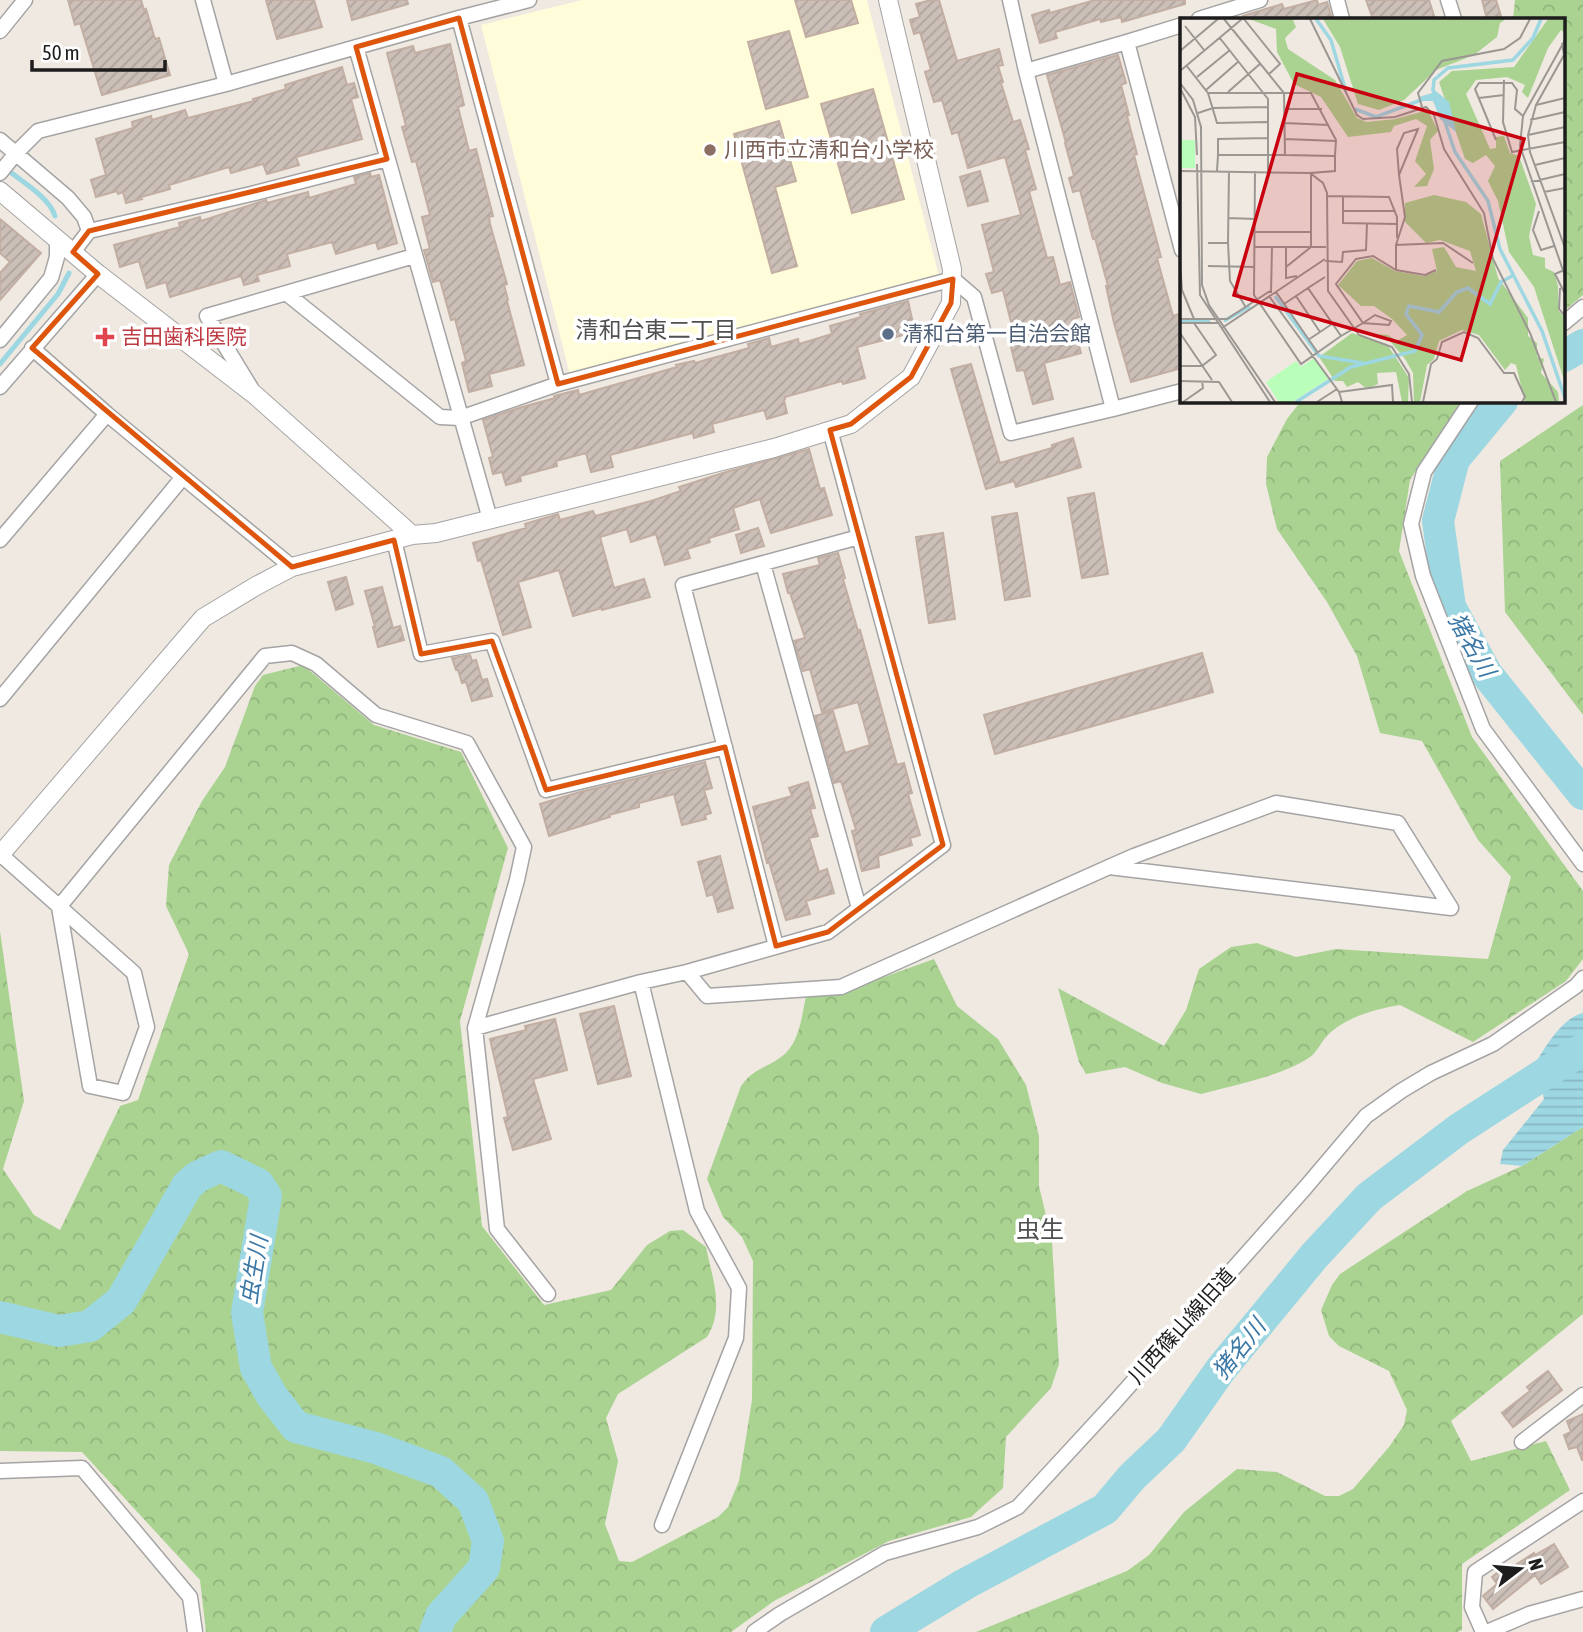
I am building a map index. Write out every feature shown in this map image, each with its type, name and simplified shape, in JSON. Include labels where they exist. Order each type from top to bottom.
[{"type":"street","points":[[0,32],[25,0]]},
{"type":"street","points":[[203,0],[226,84]]},
{"type":"street","points":[[0,173],[38,131],[226,84],[529,0]]},
{"type":"street","points":[[548,1294],[497,1229],[475,1028],[524,847],[467,743],[376,715],[316,664],[292,653],[264,656],[59,907],[90,1086],[123,1093],[147,1027],[134,974],[59,907],[0,855],[202,618],[292,567],[412,535],[436,533],[774,448],[851,424],[911,377],[951,303],[953,279],[888,0]]},
{"type":"street","points":[[1010,0],[1113,410]]},
{"type":"street","points":[[1206,18],[1234,14],[1261,0]]},
{"type":"street","points":[[1337,0],[1342,18]]},
{"type":"street","points":[[1448,0],[1454,18]]},
{"type":"street","points":[[459,18],[558,384]]},
{"type":"street","points":[[1026,71],[1180,26]]},
{"type":"street","points":[[1127,42],[1180,242]]},
{"type":"street","points":[[356,47],[490,519]]},
{"type":"street","points":[[0,140],[14,155],[68,198],[84,217],[89,231]]},
{"type":"street","points":[[73,252],[89,231],[387,159]]},
{"type":"street","points":[[0,191],[98,274],[255,396],[412,535]]},
{"type":"street","points":[[0,340],[51,278],[57,257],[57,238]]},
{"type":"street","points":[[255,396],[207,316],[414,256]]},
{"type":"street","points":[[0,387],[98,274]]},
{"type":"street","points":[[286,293],[440,417],[460,418],[558,384],[953,279]]},
{"type":"street","points":[[953,279],[974,297],[1011,433],[1180,392]]},
{"type":"street","points":[[1566,321],[1583,307]]},
{"type":"street","points":[[33,348],[107,414],[292,567]]},
{"type":"street","points":[[1470,402],[1424,472],[1410,524],[1423,576],[1483,729],[1583,864]]},
{"type":"street","points":[[0,540],[107,414]]},
{"type":"street","points":[[475,1028],[828,932],[943,845],[830,430]]},
{"type":"street","points":[[0,699],[183,477]]},
{"type":"street","points":[[776,946],[683,585],[859,537]]},
{"type":"street","points":[[394,540],[421,654],[492,641],[546,790],[725,747]]},
{"type":"street","points":[[763,564],[859,908]]},
{"type":"street","points":[[687,972],[707,996],[841,987],[1133,856],[1276,803],[1398,823],[1451,908],[1109,867]]},
{"type":"street","name":"川西篠山線旧道","points":[[754,1632],[885,1553],[978,1527],[1018,1507],[1305,1188],[1366,1116],[1431,1073],[1493,1044],[1576,986],[1583,978]]},
{"type":"street","points":[[640,982],[697,1211],[739,1288],[736,1338],[663,1525]]},
{"type":"street","points":[[1522,1443],[1583,1395]]},
{"type":"street","points":[[0,1471],[82,1468],[190,1597],[195,1632]]},
{"type":"street","points":[[1583,1501],[1475,1572],[1472,1606],[1485,1632],[1529,1614],[1583,1599]]},
{"type":"highlighted area","points":[[459,18],[558,384],[953,279],[951,303],[911,377],[851,424],[830,430],[943,845],[828,932],[776,946],[725,747],[546,790],[492,641],[421,654],[394,540],[292,567],[32,348],[98,274],[73,252],[89,231],[387,159],[356,47]]},
{"type":"shaded area","name":"川西市立清和台小学校","points":[[582,0],[867,0],[939,276],[570,375],[481,25]]},
{"type":"green space","points":[[1515,0],[1583,0],[1583,295],[1566,309],[1566,18],[1513,18]]},
{"type":"green space","points":[[1300,402],[1460,402],[1410,480],[1399,551],[1472,737],[1583,891],[1583,959],[1566,981],[1473,1042],[1400,1005],[1371,1012],[1334,1029],[1310,1057],[1289,1068],[1201,1094],[1162,1083],[1125,1067],[1086,1074],[1079,1062],[1058,988],[1164,1046],[1186,1010],[1199,969],[1231,947],[1257,943],[1296,957],[1336,949],[1488,959],[1511,877],[1478,840],[1422,741],[1380,733],[1357,656],[1327,602],[1277,529],[1266,484],[1267,457],[1287,419]]},
{"type":"green space","points":[[1583,405],[1583,715],[1505,612],[1500,461]]},
{"type":"green space","points":[[303,665],[374,725],[461,752],[508,848],[460,1021],[482,1226],[544,1305],[611,1290],[647,1245],[670,1231],[683,1230],[706,1247],[716,1293],[715,1315],[707,1337],[618,1394],[606,1418],[618,1461],[605,1524],[619,1561],[632,1562],[718,1517],[728,1507],[739,1481],[752,1400],[753,1261],[742,1237],[723,1217],[707,1179],[741,1086],[755,1072],[787,1052],[799,1030],[806,996],[845,991],[934,959],[957,1006],[998,1039],[1026,1085],[1039,1136],[1039,1186],[1052,1241],[1059,1364],[1051,1388],[1006,1437],[1003,1488],[971,1517],[889,1541],[774,1601],[731,1632],[206,1632],[200,1580],[82,1452],[0,1451],[0,931],[24,1101],[3,1169],[34,1215],[60,1230],[120,1106],[138,1100],[189,954],[166,906],[169,865],[202,801],[225,767],[255,686],[263,675]]},
{"type":"green space","points":[[1583,1127],[1583,1314],[1451,1421],[1471,1461],[1546,1441],[1570,1490],[1462,1564],[1462,1630],[976,1632],[1127,1571],[1149,1555],[1184,1512],[1237,1469],[1277,1472],[1325,1496],[1339,1496],[1353,1489],[1389,1447],[1404,1425],[1407,1410],[1389,1371],[1339,1346],[1329,1336],[1321,1310],[1332,1285],[1340,1274],[1467,1191],[1522,1166]]},
{"type":"water","points":[[1583,1013],[1583,1127],[1522,1166],[1500,1164],[1503,1150],[1544,1099],[1542,1091],[1527,1077],[1558,1031]]},
{"type":"building","points":[[68,0],[141,0],[155,39],[159,38],[170,75],[102,95],[80,23],[75,25]]},
{"type":"building","points":[[266,0],[314,0],[322,27],[277,39]]},
{"type":"building","points":[[347,0],[407,0],[408,4],[352,20]]},
{"type":"building","points":[[795,0],[851,0],[858,23],[806,37]]},
{"type":"building","points":[[939,0],[957,61],[999,49],[1003,65],[998,66],[1003,82],[1001,83],[1013,122],[1020,120],[1029,149],[1025,150],[1036,189],[1029,191],[1047,258],[1053,257],[1060,285],[1070,282],[1079,317],[1072,319],[1081,353],[1044,363],[1053,399],[1033,404],[1024,370],[1017,371],[1010,343],[1016,342],[1003,290],[992,293],[986,274],[994,272],[982,225],[1021,215],[1005,157],[968,168],[958,132],[952,134],[942,100],[934,102],[925,72],[931,70],[920,32],[914,34],[910,20],[920,17],[916,4]]},
{"type":"building","points":[[1095,0],[1185,0],[1185,4],[1122,22],[1121,17],[1101,22],[1100,19],[1055,32],[1057,38],[1040,43],[1032,15],[1049,10],[1050,13]]},
{"type":"building","points":[[1317,0],[1318,5],[1327,2],[1332,18],[1243,16],[1282,4],[1284,9]]},
{"type":"building","points":[[1366,0],[1429,0],[1435,18],[1373,18]]},
{"type":"building","points":[[1482,0],[1496,0],[1501,16],[1487,18]]},
{"type":"building","points":[[789,31],[808,97],[766,109],[748,42]]},
{"type":"building","points":[[450,44],[464,105],[458,107],[469,151],[476,149],[493,216],[489,217],[490,224],[507,284],[504,285],[507,301],[524,365],[489,374],[492,386],[469,392],[462,363],[466,361],[455,319],[451,320],[440,280],[433,282],[424,250],[430,249],[422,217],[430,215],[416,161],[412,162],[402,127],[406,126],[387,53],[413,46],[415,53]]},
{"type":"building","points":[[1118,55],[1126,83],[1121,85],[1137,154],[1134,155],[1161,257],[1157,258],[1173,316],[1180,314],[1180,369],[1131,382],[1114,323],[1108,286],[1095,238],[1093,239],[1080,190],[1073,192],[1069,178],[1074,176],[1047,75]]},
{"type":"building","points":[[342,67],[347,85],[354,83],[358,97],[351,99],[362,139],[296,157],[299,165],[267,174],[263,164],[231,173],[229,167],[169,185],[170,189],[126,203],[123,192],[96,197],[91,180],[106,175],[96,139],[133,128],[132,122],[151,116],[152,120],[185,110],[188,118],[254,101],[253,99],[286,89],[285,85]]},
{"type":"building","points":[[873,89],[904,199],[852,213],[821,104]]},
{"type":"building","points":[[779,121],[796,181],[775,187],[797,266],[772,273],[734,134]]},
{"type":"building","points":[[980,171],[988,201],[968,206],[960,177]]},
{"type":"building","points":[[370,173],[371,177],[379,175],[397,243],[378,249],[376,242],[336,254],[332,242],[287,254],[290,266],[257,275],[259,281],[244,285],[241,276],[170,297],[166,282],[147,288],[139,261],[120,267],[114,245],[180,227],[179,223],[200,217],[201,221],[266,200],[267,203],[308,192],[309,198],[356,184],[354,177]]},
{"type":"building","points":[[0,219],[41,253],[0,300],[0,273],[10,262],[0,253]]},
{"type":"building","points":[[908,301],[915,332],[857,347],[865,378],[843,384],[842,381],[785,397],[787,413],[767,419],[764,410],[712,424],[714,432],[694,438],[693,433],[610,455],[613,467],[591,472],[586,453],[556,461],[557,466],[520,476],[521,481],[506,485],[502,472],[493,474],[489,458],[493,457],[483,420],[555,398],[554,396],[578,390],[579,395],[677,367],[676,365],[695,363],[749,348],[748,344],[769,338],[771,347],[798,339],[799,344],[832,334],[830,326],[861,317],[860,314]]},
{"type":"building","points":[[971,364],[1000,463],[1052,448],[1052,445],[1073,438],[1081,467],[1016,487],[1014,481],[986,489],[951,369]]},
{"type":"building","points":[[809,449],[820,489],[824,488],[832,515],[771,533],[760,499],[733,508],[739,529],[709,538],[710,542],[687,549],[690,558],[665,565],[656,534],[631,542],[627,529],[600,537],[614,588],[644,579],[650,597],[573,616],[559,570],[518,582],[531,627],[503,635],[481,560],[478,561],[473,543],[526,528],[525,524],[558,514],[560,520],[593,511],[595,516],[651,501],[681,491],[679,487]]},
{"type":"building","points":[[1094,493],[1108,574],[1082,578],[1068,498]]},
{"type":"building","points":[[1017,513],[1030,596],[1005,600],[992,517]]},
{"type":"building","points":[[758,528],[764,546],[741,553],[736,535]]},
{"type":"building","points":[[943,533],[955,619],[929,623],[916,537]]},
{"type":"building","points":[[838,553],[845,578],[843,579],[858,631],[860,630],[897,765],[904,763],[912,793],[908,794],[920,835],[910,838],[912,845],[878,856],[879,867],[862,871],[852,831],[856,830],[841,781],[834,783],[815,716],[833,711],[845,753],[870,745],[858,702],[822,712],[810,669],[803,671],[794,641],[805,638],[783,574],[820,565],[818,558]]},
{"type":"building","points":[[346,577],[353,604],[336,610],[328,582]]},
{"type":"building","points":[[382,587],[393,628],[400,626],[404,640],[378,647],[365,591]]},
{"type":"building","points":[[1202,653],[1213,692],[995,754],[984,715]]},
{"type":"building","points":[[470,655],[472,661],[476,660],[482,680],[487,679],[492,696],[472,701],[466,682],[462,683],[452,658]]},
{"type":"building","points":[[705,762],[712,788],[704,790],[711,813],[705,815],[706,819],[682,825],[674,794],[639,803],[639,807],[549,836],[540,804]]},
{"type":"building","points":[[808,782],[815,808],[810,809],[818,836],[809,838],[819,872],[827,869],[834,893],[806,901],[810,914],[786,920],[769,862],[767,863],[753,807],[792,796],[789,788]]},
{"type":"building","points":[[720,856],[733,908],[718,912],[713,894],[707,896],[698,862]]},
{"type":"building","points":[[614,1006],[631,1076],[598,1084],[580,1014]]},
{"type":"building","points":[[555,1019],[567,1070],[533,1079],[551,1139],[513,1150],[504,1118],[508,1117],[490,1039],[526,1030],[525,1026]]},
{"type":"building","points":[[1548,1371],[1562,1390],[1513,1427],[1502,1413],[1530,1391],[1527,1387]]},
{"type":"building","points":[[1583,1414],[1582,1460],[1577,1447],[1569,1449],[1564,1435],[1571,1432],[1567,1421]]},
{"type":"building","points":[[1554,1544],[1568,1567],[1541,1584],[1535,1575],[1493,1609],[1483,1596],[1497,1584],[1492,1577],[1503,1568],[1506,1571]]},
{"type":"waterway","points":[[5,168],[41,196],[55,216]]},
{"type":"waterway","points":[[0,364],[58,294],[69,273]]},
{"type":"waterway","name":"猪名川","points":[[1566,355],[1583,345]]},
{"type":"waterway","name":"猪名川","points":[[1501,402],[1454,459],[1438,521],[1450,607],[1486,673],[1583,794]]},
{"type":"waterway","name":"猪名川","points":[[886,1632],[965,1584],[1105,1509],[1132,1477],[1171,1440],[1221,1369],[1315,1255],[1369,1197],[1459,1129],[1583,1049]]},
{"type":"waterway","name":"虫生川","points":[[0,1317],[59,1331],[90,1326],[121,1301],[187,1186],[197,1177],[221,1166],[258,1184],[266,1196],[247,1313],[256,1368],[272,1396],[296,1427],[376,1448],[441,1472],[473,1501],[488,1541],[484,1568],[441,1616],[435,1632]]},
{"type":"place","name":"川西市立清和台小学校","points":[[710,150]]},
{"type":"place","name":"清和台第一自治会館","points":[[888,334]]},
{"type":"place","name":"吉田歯科医院","points":[[105,337]]},
{"type":"district","name":"清和台東二丁目","points":[[656,330]]},
{"type":"district","name":"虫生","points":[[1040,1230]]}]
